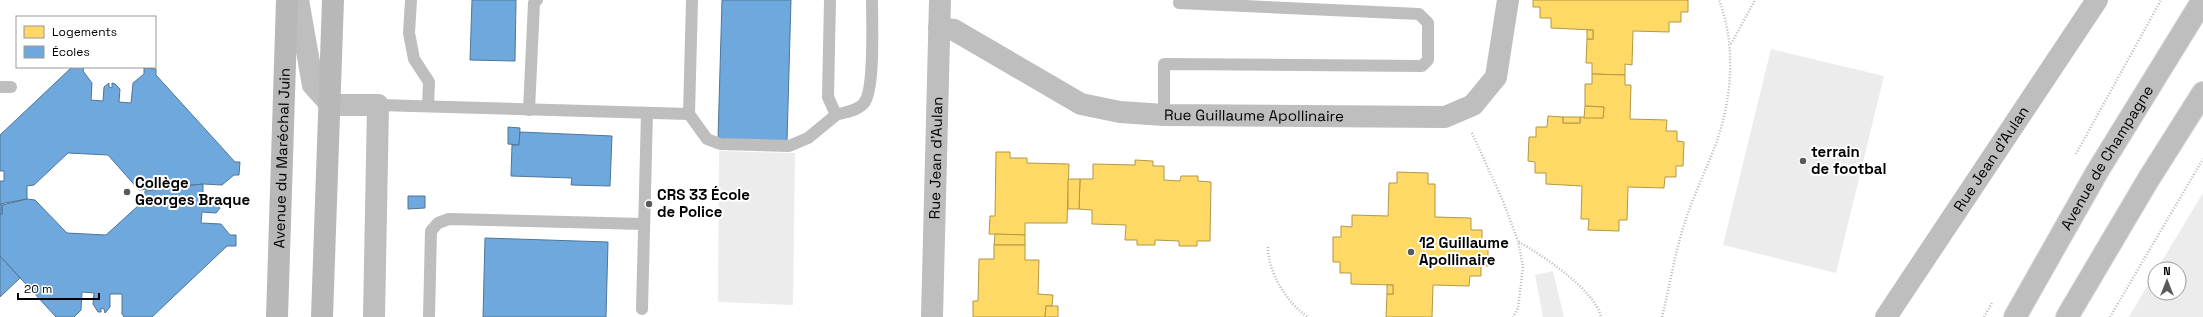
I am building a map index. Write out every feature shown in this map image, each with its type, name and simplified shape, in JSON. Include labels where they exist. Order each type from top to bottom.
[{"type":"main road","name":"Avenue du Maréchal Juin","points":[[277,317],[287,0]]},
{"type":"main road","points":[[322,317],[333,0]]},
{"type":"street","points":[[298,0],[313,85],[330,106],[378,105],[374,317]]},
{"type":"street","name":"Rue Jean d'Aulan","points":[[932,317],[940,0]]},
{"type":"street","name":"Rue Guillaume Apollinaire","points":[[939,28],[954,30],[1081,104],[1120,112],[1164,115],[1445,117],[1472,105],[1496,77],[1508,0]]},
{"type":"street","name":"Rue Jean d'Aulan","points":[[1886,317],[2096,0]]},
{"type":"street","name":"Avenue de Champagne","points":[[2015,317],[2097,172],[2203,0]]},
{"type":"street","points":[[2067,317],[2148,180],[2203,93]]},
{"type":"lane","points":[[411,0],[409,33],[414,59],[429,82],[428,106]]},
{"type":"lane","points":[[529,110],[534,3],[537,0]]},
{"type":"lane","points":[[692,0],[690,114],[706,139],[720,144],[789,146],[808,138],[836,115],[857,109],[864,103],[870,86],[872,0]]},
{"type":"lane","points":[[830,0],[828,97],[836,115]]},
{"type":"lane","points":[[1164,115],[1164,64],[1422,66],[1428,60],[1428,23],[1419,14],[1179,3]]},
{"type":"lane","points":[[378,105],[690,114]]},
{"type":"lane","points":[[642,309],[646,113]]},
{"type":"lane","points":[[429,317],[431,231],[438,223],[449,220],[644,224]]},
{"type":"path","points":[[1662,317],[1685,220],[1715,147],[1729,90],[1731,44],[1726,17],[1719,0]]},
{"type":"path","points":[[1731,44],[1755,0]]},
{"type":"path","points":[[2076,155],[2161,0]]},
{"type":"path","points":[[1459,110],[1478,144],[1518,241],[1523,267],[1518,308],[1512,317]]},
{"type":"path","points":[[2110,317],[2203,158]]},
{"type":"path","points":[[1518,241],[1571,279],[1590,297],[1600,312],[1601,317]]},
{"type":"path","points":[[1268,247],[1268,256],[1278,284],[1292,302],[1308,317]]},
{"type":"path","points":[[1984,317],[1996,297]]},
{"type":"path","points":[[1597,317],[1600,312]]},
{"type":"shaded area","name":"terrain de footbal","points":[[1771,49],[1884,76],[1836,273],[1723,245]]},
{"type":"shaded area","points":[[719,151],[795,153],[793,305],[718,302]]},
{"type":"shaded area","points":[[2203,193],[2203,317],[2129,317],[2147,287],[2147,301],[2187,301],[2187,261],[2162,261]]},
{"type":"shaded area","points":[[1553,271],[1564,317],[1543,317],[1535,275]]},
{"type":"building: Logements","points":[[1533,0],[1688,0],[1688,12],[1681,12],[1681,22],[1669,22],[1669,32],[1633,31],[1632,65],[1625,64],[1625,75],[1592,74],[1592,63],[1586,63],[1587,39],[1593,39],[1593,30],[1551,28],[1551,18],[1540,18],[1540,7],[1533,7]]},
{"type":"building: Logements","points":[[1587,30],[1593,30],[1593,39],[1587,39]]},
{"type":"building: Logements","points":[[1592,74],[1625,75],[1625,85],[1631,85],[1630,119],[1667,120],[1666,131],[1677,131],[1677,141],[1684,142],[1683,166],[1676,166],[1676,177],[1665,177],[1664,188],[1628,187],[1627,220],[1619,220],[1619,231],[1588,230],[1589,219],[1581,219],[1582,186],[1546,184],[1546,173],[1535,173],[1535,162],[1528,161],[1529,137],[1536,137],[1536,127],[1547,127],[1548,116],[1563,117],[1563,123],[1580,123],[1580,117],[1603,118],[1604,107],[1585,106],[1585,84],[1592,84]]},
{"type":"building: Logements","points":[[1585,106],[1604,107],[1603,118],[1584,118]]},
{"type":"building: Logements","points":[[1563,117],[1580,117],[1580,123],[1563,123]]},
{"type":"building: Logements","points":[[996,152],[1010,152],[1010,158],[1027,158],[1027,163],[1069,164],[1067,223],[1025,223],[1025,235],[989,234],[990,216],[995,216]]},
{"type":"building: Logements","points":[[1135,160],[1153,161],[1153,166],[1164,166],[1164,180],[1180,181],[1181,176],[1198,176],[1198,181],[1211,182],[1210,241],[1197,241],[1197,246],[1179,246],[1179,241],[1155,240],[1155,245],[1137,245],[1137,240],[1125,240],[1126,225],[1092,224],[1092,210],[1079,209],[1080,179],[1093,179],[1093,164],[1135,165]]},
{"type":"building: Logements","name":"12 Guillaume Apollinaire","points":[[1397,172],[1428,173],[1428,184],[1435,184],[1435,217],[1471,218],[1471,230],[1482,230],[1482,241],[1488,241],[1488,266],[1481,266],[1481,276],[1470,276],[1469,286],[1433,285],[1432,317],[1386,317],[1387,294],[1393,294],[1393,285],[1351,284],[1351,273],[1340,273],[1340,262],[1333,262],[1333,237],[1341,237],[1341,226],[1352,227],[1352,215],[1388,216],[1389,183],[1397,183]]},
{"type":"building: Logements","points":[[1068,179],[1080,179],[1079,209],[1068,209]]},
{"type":"building: Logements","points":[[995,234],[1025,235],[1025,245],[994,245]]},
{"type":"building: Logements","points":[[994,245],[1025,245],[1025,260],[1039,260],[1038,294],[1053,295],[1052,306],[1046,306],[1045,317],[973,317],[973,301],[978,301],[979,259],[994,259]]},
{"type":"building: Logements","points":[[1387,285],[1393,285],[1393,294],[1387,294]]},
{"type":"building: Logements","points":[[1046,306],[1058,306],[1058,317],[1045,317]]},
{"type":"building: Écoles","points":[[472,0],[516,0],[515,61],[470,60]]},
{"type":"building: Écoles","points":[[722,0],[791,0],[787,141],[718,139]]},
{"type":"building: Écoles","points":[[71,68],[84,68],[83,71],[92,83],[91,100],[103,101],[104,87],[109,83],[109,87],[112,88],[112,83],[120,89],[119,102],[131,103],[133,83],[144,74],[144,68],[156,69],[156,75],[235,162],[240,162],[239,175],[234,175],[222,185],[203,184],[139,190],[108,155],[68,153],[34,185],[27,186],[27,199],[0,204],[0,181],[4,181],[4,171],[0,171],[0,135]]},
{"type":"building: Écoles","points":[[508,127],[520,128],[519,145],[508,144]]},
{"type":"building: Écoles","points":[[520,132],[612,136],[610,186],[571,185],[572,178],[511,176],[512,145],[519,145]]},
{"type":"building: Écoles","points":[[203,184],[203,196],[216,197],[220,201],[220,203],[217,203],[217,206],[220,208],[216,213],[202,212],[201,223],[221,224],[230,235],[236,235],[236,246],[227,246],[152,317],[124,317],[122,314],[122,294],[110,294],[110,307],[105,313],[104,309],[101,308],[101,312],[98,312],[93,304],[94,293],[82,292],[81,310],[74,317],[56,317],[0,256],[0,214],[2,214],[2,205],[27,199],[35,200],[67,233],[106,235],[139,205],[144,204],[145,191]]},
{"type":"building: Écoles","points":[[408,196],[425,196],[425,208],[408,209]]},
{"type":"building: Écoles","points":[[0,204],[2,205],[2,214],[0,214]]},
{"type":"building: Écoles","points":[[485,238],[608,242],[606,317],[483,317]]},
{"type":"building: Écoles","points":[[0,256],[20,278],[0,297]]},
{"type":"place","name":"terrain de footbal","points":[[1803,161]]},
{"type":"place","name":"Collège Georges Braque","points":[[127,192]]},
{"type":"place","name":"CRS 33 École de Police","points":[[649,204]]},
{"type":"place","name":"12 Guillaume Apollinaire","points":[[1411,252]]}]
